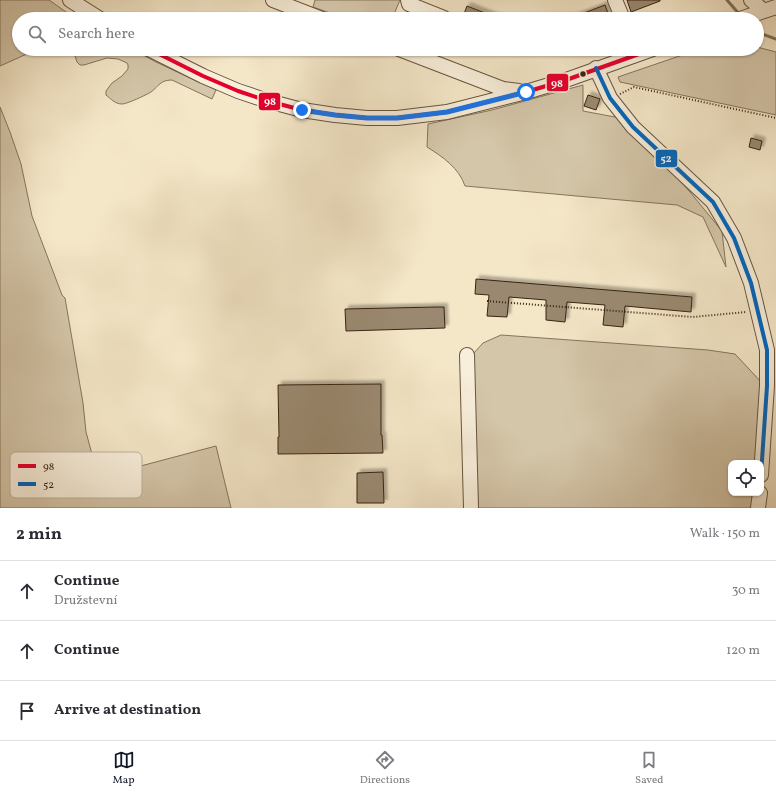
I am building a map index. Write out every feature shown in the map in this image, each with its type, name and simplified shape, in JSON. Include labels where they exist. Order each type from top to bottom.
[{"type":"street","points":[[70,0],[89,12]]},
{"type":"street","points":[[273,0],[304,12]]},
{"type":"street","points":[[408,0],[409,4],[429,12]]},
{"type":"street","points":[[615,0],[621,12]]},
{"type":"street","points":[[751,0],[765,10]]},
{"type":"street","points":[[163,56],[203,76],[238,91],[275,103],[302,110],[367,118],[397,118],[447,112],[526,92],[566,80],[626,56]]},
{"type":"street","points":[[417,56],[503,89],[526,92]]},
{"type":"street","points":[[596,68],[610,98],[633,128],[713,202],[734,238],[751,283],[766,350],[767,386],[762,460]]},
{"type":"street","points":[[467,355],[471,508]]},
{"type":"street","points":[[758,508],[760,496]]},
{"type":"path","points":[[610,98],[634,87],[776,118]]},
{"type":"path","points":[[487,301],[693,317],[758,311]]},
{"type":"shaded area","points":[[0,0],[49,0],[66,12],[12,12],[12,56],[22,56],[0,66]]},
{"type":"shaded area","points":[[315,0],[400,0],[395,12],[327,12],[313,7]]},
{"type":"shaded area","points":[[764,49],[776,52],[776,115],[620,82],[618,77],[680,56],[764,56]]},
{"type":"shaded area","points":[[75,56],[145,56],[216,90],[212,99],[172,80],[168,80],[162,82],[151,92],[136,99],[124,104],[117,103],[106,95],[106,91],[112,83],[122,76],[128,69],[127,63],[118,59],[107,58],[84,65],[80,65]]},
{"type":"shaded area","points":[[583,85],[583,111],[615,117],[625,121],[690,192],[722,231],[726,267],[703,217],[677,205],[465,186],[455,168],[427,147],[428,124],[492,110]]},
{"type":"shaded area","points":[[0,107],[21,164],[32,216],[62,295],[65,298],[83,403],[86,432],[91,452],[10,452],[10,498],[142,498],[142,466],[216,446],[231,508],[0,508]]},
{"type":"shaded area","points":[[501,335],[708,350],[735,354],[763,384],[757,460],[728,460],[728,496],[754,496],[753,508],[478,508],[473,354],[483,343]]},
{"type":"building","points":[[627,0],[660,0],[660,1],[631,12]]},
{"type":"building","points":[[605,5],[608,12],[587,12]]},
{"type":"building","points":[[467,6],[482,12],[465,12]]},
{"type":"building","points":[[588,95],[600,99],[596,110],[584,106]]},
{"type":"building","points":[[751,138],[762,141],[760,150],[749,147]]},
{"type":"building","points":[[476,279],[692,297],[691,312],[625,306],[623,327],[603,325],[605,305],[567,302],[565,322],[546,320],[546,300],[509,297],[507,317],[487,316],[489,295],[475,294]]},
{"type":"building","points":[[444,307],[445,328],[346,331],[345,309]]},
{"type":"building","points":[[381,384],[381,435],[383,453],[278,454],[278,385]]},
{"type":"building","points":[[383,472],[384,503],[357,503],[357,473]]},
{"type":"waterway","points":[[727,0],[737,12]]},
{"type":"waterway","points":[[764,35],[776,39]]},
{"type":"transit line","name":"98","points":[[163,56],[203,76],[238,91],[268,101],[302,110],[367,118],[397,118],[447,112],[526,92],[566,80],[633,56]]},
{"type":"transit line","name":"52","points":[[596,68],[610,98],[633,127],[713,202],[734,238],[751,283],[767,350],[767,386],[762,460]]},
{"type":"route","points":[[302,110],[367,118],[422,116],[447,112],[526,92]]}]
